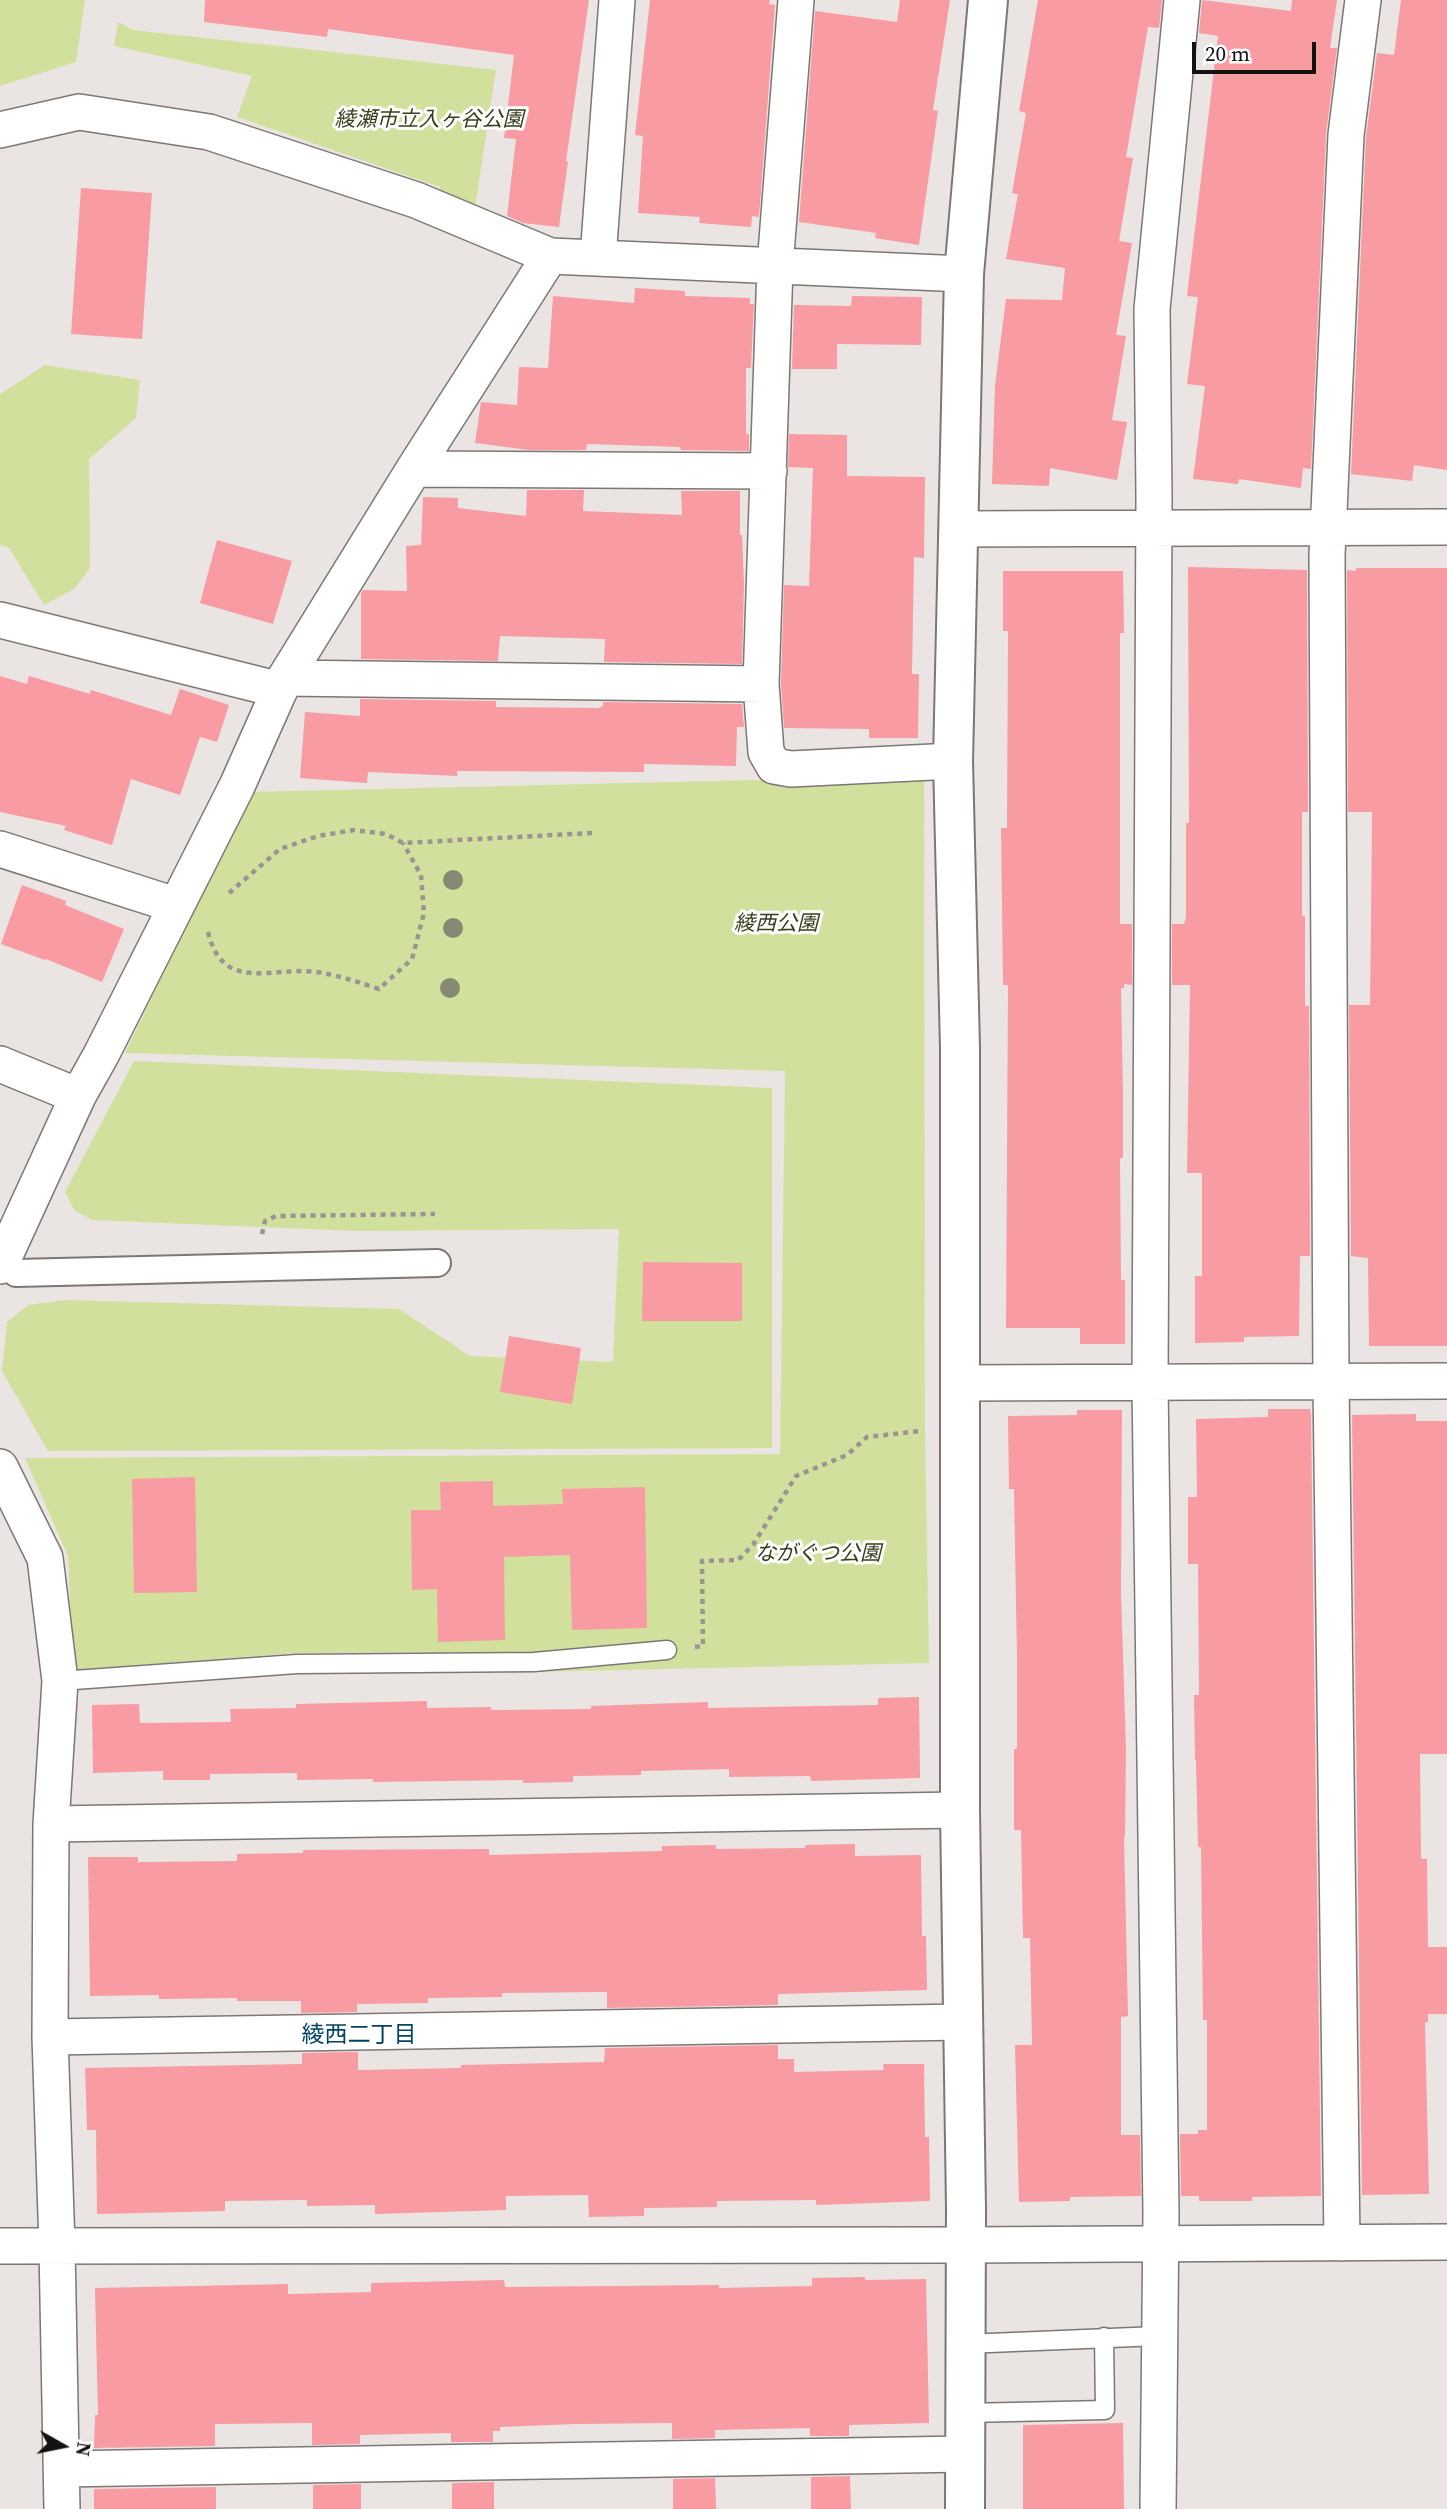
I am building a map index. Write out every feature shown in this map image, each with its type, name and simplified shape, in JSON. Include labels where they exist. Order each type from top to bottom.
[{"type":"street","points":[[598,258],[617,0]]},
{"type":"street","points":[[796,0],[775,266],[761,684],[766,752],[774,766],[791,769],[953,761]]},
{"type":"street","points":[[965,2509],[964,2022],[960,1810],[960,1048],[953,761],[964,274],[988,0]]},
{"type":"street","points":[[1158,2509],[1161,2244],[1150,1383],[1152,309],[1182,0]]},
{"type":"street","points":[[1342,2243],[1332,1382],[1328,527],[1346,135],[1363,0]]},
{"type":"street","points":[[0,130],[79,112],[209,132],[415,200],[550,256],[964,274]]},
{"type":"street","points":[[437,1264],[8,1269],[78,1096],[236,786],[282,684],[414,469],[550,256]]},
{"type":"street","points":[[414,469],[769,471]]},
{"type":"street","points":[[960,529],[1447,527]]},
{"type":"street","points":[[0,620],[282,684],[761,684]]},
{"type":"street","points":[[0,849],[175,905]]},
{"type":"street","points":[[0,1065],[78,1096]]},
{"type":"street","points":[[959,1383],[1447,1381]]},
{"type":"street","points":[[0,1467],[45,1558],[60,1681],[51,1824],[50,2037],[62,2509]]},
{"type":"street","points":[[51,1824],[960,1810]]},
{"type":"street","points":[[50,2037],[964,2022]]},
{"type":"street","points":[[0,2246],[1447,2242]]},
{"type":"street","points":[[62,2469],[965,2454]]},
{"type":"lane","points":[[60,1681],[297,1664],[534,1662],[667,1650]]},
{"type":"lane","points":[[965,2344],[1158,2336]]},
{"type":"lane","points":[[966,2413],[1105,2410],[1104,2337]]},
{"type":"path","points":[[175,905],[198,899],[220,901],[281,849],[318,836],[354,830],[386,834],[403,843],[592,832]]},
{"type":"path","points":[[205,922],[212,951],[235,971],[257,975],[314,971],[379,989],[412,959],[425,913],[421,875],[403,843]]},
{"type":"path","points":[[255,1267],[265,1221],[276,1216],[435,1214]]},
{"type":"path","points":[[667,1650],[703,1646],[702,1561],[738,1560],[753,1545],[796,1476],[848,1455],[867,1437],[925,1430]]},
{"type":"green space","points":[[0,0],[85,0],[76,62],[0,86]]},
{"type":"green space","name":"綾瀬市立入ヶ谷公園","points":[[118,22],[133,30],[496,70],[475,207],[440,198],[440,187],[237,117],[252,76],[114,46]]},
{"type":"green space","points":[[45,365],[140,380],[136,418],[89,459],[90,568],[74,589],[44,605],[9,548],[0,545],[0,394]]},
{"type":"green space","name":"綾西公園","points":[[924,776],[925,1430],[929,1663],[534,1672],[533,1652],[295,1653],[73,1670],[68,1556],[25,1458],[780,1454],[785,1071],[125,1053],[250,792]]},
{"type":"green space","points":[[134,1061],[772,1088],[772,1448],[48,1451],[2,1371],[7,1322],[28,1305],[65,1300],[399,1309],[470,1356],[613,1362],[619,1229],[357,1231],[92,1220],[74,1210],[65,1192]]},
{"type":"building","points":[[205,0],[589,0],[559,227],[523,223],[507,216],[516,139],[504,138],[514,55],[328,29],[327,37],[204,22]]},
{"type":"building","points":[[650,0],[770,0],[769,4],[775,5],[759,217],[752,216],[751,227],[699,223],[700,217],[638,213],[643,136],[635,135]]},
{"type":"building","points":[[900,0],[950,0],[933,110],[938,111],[919,245],[875,238],[876,233],[799,222],[815,11],[897,22]]},
{"type":"building","points":[[1038,0],[1162,0],[1159,28],[1148,27],[1126,157],[1133,158],[1119,241],[1132,243],[1116,335],[1126,336],[1112,420],[1127,422],[1117,480],[1050,468],[1049,486],[992,484],[995,385],[1006,299],[1062,300],[1065,268],[1006,259],[1018,194],[1012,193],[1026,113],[1019,111]]},
{"type":"building","points":[[1202,0],[1291,11],[1292,0],[1337,0],[1330,48],[1337,48],[1326,134],[1311,469],[1303,468],[1301,488],[1239,479],[1238,484],[1193,479],[1205,386],[1187,384],[1198,297],[1187,296],[1218,36],[1199,33]]},
{"type":"building","points":[[1401,0],[1447,0],[1447,470],[1414,465],[1412,481],[1351,474],[1366,137],[1377,53],[1394,55]]},
{"type":"building","points":[[81,188],[152,193],[142,339],[71,334]]},
{"type":"building","points":[[635,288],[685,291],[685,296],[750,298],[750,304],[754,304],[751,368],[746,368],[746,434],[749,434],[749,451],[587,444],[586,450],[529,450],[475,443],[481,402],[517,405],[519,367],[548,368],[553,296],[634,303]]},
{"type":"building","points":[[852,296],[922,297],[921,345],[837,344],[837,369],[792,369],[794,305],[851,306]]},
{"type":"building","points":[[789,434],[847,435],[847,476],[925,477],[924,558],[914,557],[912,674],[919,674],[918,738],[869,738],[869,729],[784,728],[781,684],[784,585],[809,586],[813,468],[788,467]]},
{"type":"building","points":[[527,490],[584,490],[583,511],[682,515],[681,491],[740,491],[744,584],[742,664],[604,662],[605,639],[500,636],[498,661],[361,659],[361,593],[363,590],[407,591],[406,546],[421,545],[423,497],[458,498],[458,508],[526,516]]},
{"type":"building","points":[[217,540],[292,561],[273,624],[200,603]]},
{"type":"building","points":[[1188,567],[1307,570],[1308,812],[1302,812],[1302,916],[1305,916],[1305,1006],[1309,1006],[1310,1256],[1300,1256],[1299,1336],[1244,1337],[1244,1342],[1195,1343],[1195,1276],[1202,1276],[1202,1173],[1187,1173],[1190,985],[1172,985],[1172,924],[1184,924],[1186,917],[1186,823],[1189,823]]},
{"type":"building","points":[[1356,568],[1447,568],[1447,1346],[1369,1346],[1368,1258],[1351,1256],[1349,1005],[1370,1005],[1372,812],[1348,812],[1347,570],[1356,571]]},
{"type":"building","points":[[1003,571],[1123,571],[1124,633],[1120,633],[1120,924],[1132,924],[1132,985],[1124,984],[1124,988],[1121,988],[1121,1280],[1125,1280],[1125,1344],[1080,1344],[1080,1328],[1006,1328],[1008,985],[1003,985],[1001,828],[1007,828],[1008,631],[1003,631]]},
{"type":"building","points":[[0,676],[27,684],[29,676],[90,694],[91,690],[171,715],[180,689],[229,705],[217,742],[200,737],[180,795],[131,779],[112,845],[64,830],[66,826],[0,812]]},
{"type":"building","points":[[360,699],[496,701],[496,707],[599,708],[603,706],[603,702],[742,704],[744,727],[737,727],[736,766],[644,764],[644,772],[457,771],[457,776],[368,772],[367,783],[300,778],[305,712],[360,716]]},
{"type":"building","points":[[22,885],[66,901],[65,905],[124,929],[102,982],[1,944]]},
{"type":"building","points":[[643,1262],[742,1263],[742,1321],[642,1321]]},
{"type":"building","points":[[509,1336],[581,1348],[572,1404],[500,1392]]},
{"type":"building","points":[[1268,1409],[1310,1409],[1311,1416],[1321,2196],[1252,2197],[1252,2201],[1199,2201],[1199,2196],[1181,2196],[1180,2134],[1198,2134],[1198,2130],[1207,2130],[1207,2020],[1203,2020],[1201,1847],[1198,1847],[1195,1760],[1194,1695],[1199,1695],[1198,1564],[1188,1564],[1188,1497],[1197,1497],[1196,1419],[1268,1417]]},
{"type":"building","points":[[1077,1410],[1122,1410],[1121,1592],[1126,1749],[1124,1837],[1128,2016],[1121,2017],[1121,2135],[1140,2135],[1141,2196],[1070,2197],[1070,2201],[1019,2202],[1015,2045],[1032,2045],[1030,1938],[1023,1938],[1021,1830],[1014,1830],[1017,1658],[1014,1489],[1009,1489],[1008,1416],[1077,1415]]},
{"type":"building","points":[[1416,1414],[1416,1421],[1447,1421],[1447,1754],[1420,1754],[1421,1859],[1427,1859],[1428,1947],[1447,1947],[1447,2014],[1428,2014],[1428,2022],[1425,2022],[1429,2194],[1362,2195],[1352,1415]]},
{"type":"building","points":[[195,1477],[197,1592],[134,1593],[132,1479]]},
{"type":"building","points":[[493,1481],[493,1506],[563,1504],[562,1489],[645,1487],[647,1628],[572,1630],[570,1555],[504,1557],[505,1640],[438,1642],[437,1589],[412,1590],[411,1510],[441,1510],[440,1482]]},
{"type":"building","points":[[919,1697],[920,1778],[811,1781],[810,1776],[729,1777],[729,1769],[641,1771],[641,1775],[573,1776],[573,1782],[523,1783],[523,1780],[297,1780],[297,1773],[210,1774],[210,1780],[163,1780],[163,1771],[93,1773],[92,1705],[139,1704],[140,1723],[231,1722],[230,1709],[296,1708],[296,1704],[427,1701],[427,1708],[491,1707],[491,1710],[591,1709],[591,1706],[708,1702],[708,1708],[878,1705],[878,1698]]},
{"type":"building","points":[[855,1844],[855,1856],[921,1855],[922,1936],[926,1936],[927,1990],[778,1994],[778,2005],[607,2008],[607,1992],[502,1993],[502,1997],[428,1998],[428,2003],[357,2004],[357,2012],[301,2013],[301,2001],[159,1999],[159,1995],[90,1996],[88,1857],[138,1857],[138,1862],[237,1861],[237,1854],[303,1853],[303,1850],[489,1849],[489,1855],[662,1851],[662,1846],[716,1845],[716,1849],[805,1848],[805,1845]]},
{"type":"building","points":[[778,2045],[778,2059],[794,2059],[794,2072],[884,2070],[883,2064],[924,2064],[925,2137],[929,2137],[930,2201],[816,2205],[816,2200],[717,2201],[717,2207],[644,2208],[644,2216],[589,2217],[588,2195],[506,2196],[506,2210],[375,2214],[375,2205],[307,2206],[307,2200],[225,2201],[225,2211],[97,2214],[96,2130],[87,2130],[85,2068],[302,2064],[302,2053],[358,2052],[358,2070],[461,2068],[461,2065],[604,2062],[605,2048]]},
{"type":"building","points":[[865,2277],[865,2280],[926,2279],[929,2423],[849,2425],[849,2436],[810,2436],[810,2428],[715,2430],[715,2438],[672,2439],[672,2423],[575,2424],[500,2427],[500,2431],[493,2431],[493,2442],[451,2442],[451,2433],[360,2435],[360,2444],[312,2445],[312,2423],[215,2424],[215,2446],[94,2448],[95,2415],[98,2415],[95,2288],[288,2284],[288,2294],[371,2292],[371,2283],[504,2280],[505,2287],[719,2285],[719,2288],[812,2286],[812,2278]]},
{"type":"building","points":[[1123,2423],[1124,2509],[1023,2509],[1023,2425]]},
{"type":"building","points":[[850,2476],[851,2509],[811,2509],[811,2477]]},
{"type":"building","points":[[715,2478],[716,2509],[673,2509],[673,2479]]},
{"type":"building","points":[[494,2482],[494,2509],[452,2509],[452,2483]]},
{"type":"building","points":[[361,2484],[361,2509],[313,2509],[313,2485]]},
{"type":"building","points":[[216,2487],[216,2509],[94,2509],[94,2489]]},
{"type":"district","name":"綾西二丁目","points":[[359,2036]]},
{"type":"park label","name":"ながぐつ公園","points":[[818,1555]]}]
